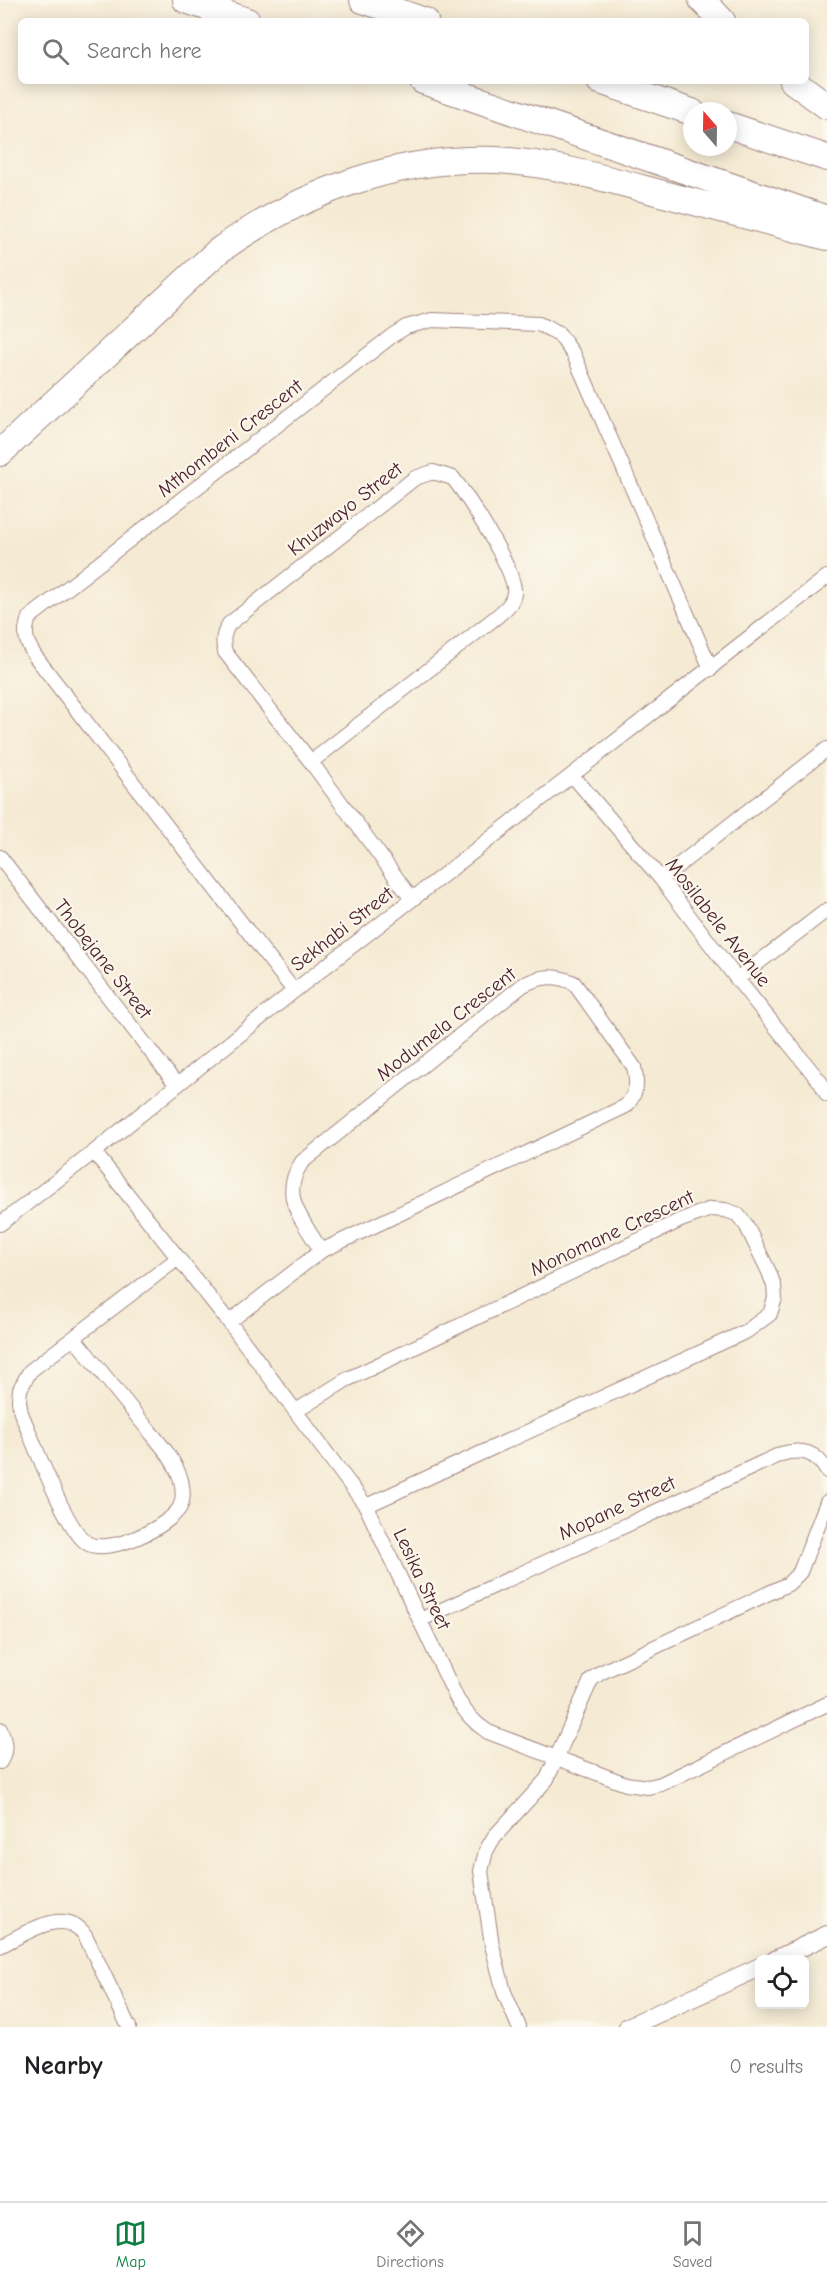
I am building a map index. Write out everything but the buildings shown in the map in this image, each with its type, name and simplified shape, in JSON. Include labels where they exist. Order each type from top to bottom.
[{"type":"highway","points":[[186,0],[239,18]]},
{"type":"highway","points":[[363,0],[416,18]]},
{"type":"highway","points":[[702,0],[719,18]]},
{"type":"highway","points":[[432,84],[827,219]]},
{"type":"highway","points":[[609,84],[683,109]]},
{"type":"highway","points":[[797,84],[827,106]]},
{"type":"highway","points":[[737,128],[827,158]]},
{"type":"highway","points":[[0,453],[217,252],[247,230],[286,208],[355,180],[398,169],[441,162],[495,160],[538,164],[603,178],[827,237]]},
{"type":"street","name":"Mthombeni Crescent","points":[[294,991],[35,656],[25,638],[26,627],[29,618],[393,335],[406,327],[432,320],[539,324],[560,334],[573,355],[711,669]]},
{"type":"street","name":"Khuzwayo Street","points":[[311,762],[495,618],[511,602],[514,592],[508,570],[453,478],[433,472],[415,478],[229,624],[224,634],[225,652],[311,762],[412,899]]},
{"type":"street","name":"Sekhabi Street","points":[[0,1224],[94,1152],[294,991],[827,578]]},
{"type":"street","points":[[661,879],[827,749]]},
{"type":"street","name":"Mosilabele Avenue","points":[[573,776],[661,879],[737,979],[825,1086]]},
{"type":"street","name":"Thobejane Street","points":[[0,857],[176,1084]]},
{"type":"street","points":[[737,979],[827,910]]},
{"type":"street","name":"Modumela Crescent","points":[[229,1322],[321,1251],[626,1106],[637,1089],[634,1067],[574,983],[551,976],[538,978],[523,985],[302,1162],[295,1172],[291,1193],[293,1203],[321,1251]]},
{"type":"street","name":"Lesika Street","points":[[94,1152],[229,1322],[366,1506],[457,1699],[471,1720],[488,1732],[626,1784],[648,1786],[661,1784],[827,1704]]},
{"type":"street","name":"Monomane Crescent","points":[[296,1411],[346,1380],[681,1220],[711,1209],[725,1210],[737,1214],[746,1225],[774,1286],[774,1305],[770,1314],[762,1321],[736,1336],[366,1506]]},
{"type":"street","points":[[74,1338],[168,1454],[181,1480],[183,1496],[180,1507],[171,1518],[113,1546],[100,1547],[88,1543],[70,1524],[21,1413],[20,1389],[30,1371],[177,1259]]},
{"type":"street","name":"Mopane Street","points":[[420,1620],[781,1454],[793,1450],[810,1453],[818,1458],[827,1471]]},
{"type":"street","points":[[519,2027],[504,1992],[492,1945],[482,1871],[486,1851],[494,1837],[547,1779],[591,1680],[600,1673],[780,1588],[795,1578],[800,1572],[827,1502]]},
{"type":"street","points":[[0,1729],[5,1745],[0,1762]]},
{"type":"street","points":[[0,1946],[59,1921],[79,1925],[129,2027]]},
{"type":"street","points":[[784,1955],[827,1935]]},
{"type":"street","points":[[628,2027],[755,1969]]}]
